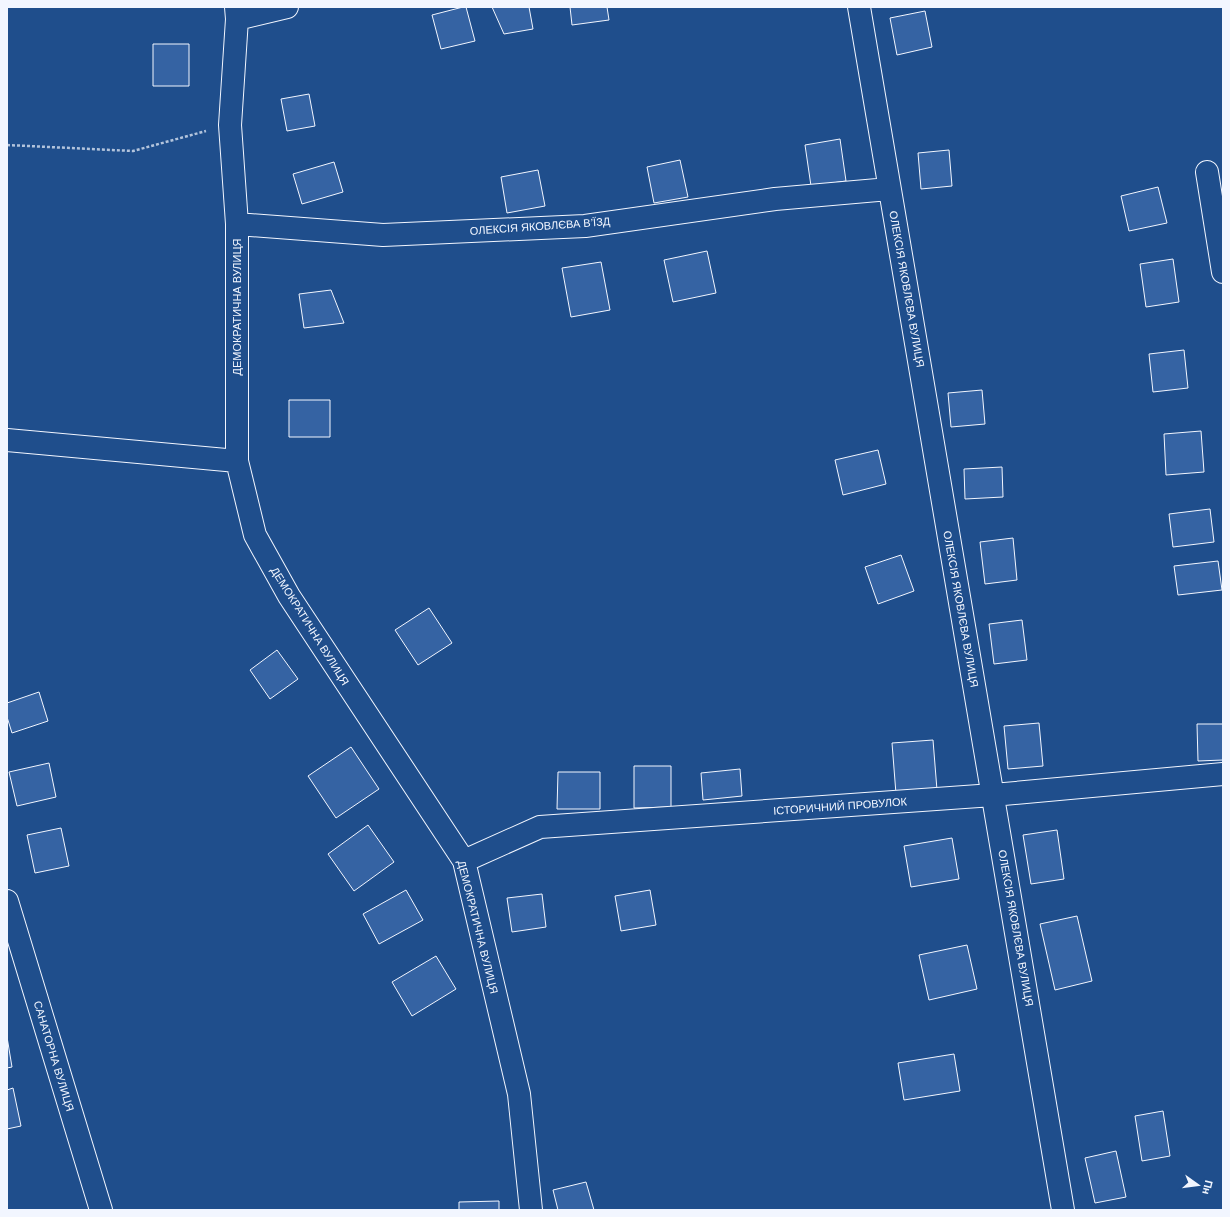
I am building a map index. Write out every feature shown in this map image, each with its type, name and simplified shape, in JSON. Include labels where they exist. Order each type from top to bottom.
[{"type":"street","points":[[236,13],[288,7]]},
{"type":"street","name":"ОЛЕКСІЯ ЯКОВЛЄВА ВУЛИЦЯ","points":[[859,7],[1064,1210]]},
{"type":"street","name":"ДЕМОКРАТИЧНА ВУЛИЦЯ","points":[[236,13],[230,125],[237,224],[237,461],[256,535],[289,596],[464,861],[518,1094],[531,1210]]},
{"type":"street","points":[[1207,172],[1223,272]]},
{"type":"street","name":"ОЛЕКСІЯ ЯКОВЛЄВА В’ЇЗД","points":[[237,224],[383,235],[585,226],[775,199],[890,189]]},
{"type":"street","points":[[7,440],[237,461]]},
{"type":"street","name":"ІСТОРИЧНИЙ ПРОВУЛОК","points":[[464,861],[540,827],[993,795],[1223,774]]},
{"type":"street","name":"САНАТОРНА ВУЛИЦЯ","points":[[7,901],[101,1210]]},
{"type":"path","points":[[7,145],[133,151],[230,125]]},
{"type":"building","points":[[466,7],[475,41],[441,49],[432,15]]},
{"type":"building","points":[[492,7],[529,7],[533,29],[504,34]]},
{"type":"building","points":[[570,7],[607,7],[609,20],[572,25]]},
{"type":"building","points":[[925,11],[932,47],[897,55],[890,18]]},
{"type":"building","points":[[153,44],[189,44],[189,86],[153,86]]},
{"type":"building","points":[[309,94],[315,126],[287,131],[281,99]]},
{"type":"building","points":[[840,139],[846,181],[811,186],[805,145]]},
{"type":"building","points":[[949,150],[952,186],[921,189],[918,153]]},
{"type":"building","points":[[680,160],[688,197],[654,203],[647,167]]},
{"type":"building","points":[[334,162],[343,192],[302,204],[293,174]]},
{"type":"building","points":[[538,170],[545,206],[507,213],[501,177]]},
{"type":"building","points":[[1158,187],[1167,223],[1129,231],[1121,196]]},
{"type":"building","points":[[707,251],[716,293],[673,302],[664,260]]},
{"type":"building","points":[[1173,259],[1179,302],[1146,307],[1140,264]]},
{"type":"building","points":[[601,262],[610,310],[571,317],[562,268]]},
{"type":"building","points":[[331,290],[344,323],[304,328],[299,294]]},
{"type":"building","points":[[1184,350],[1188,388],[1153,392],[1149,354]]},
{"type":"building","points":[[982,390],[985,424],[951,427],[948,393]]},
{"type":"building","points":[[289,400],[330,400],[330,437],[289,437]]},
{"type":"building","points":[[1201,431],[1204,472],[1166,475],[1164,434]]},
{"type":"building","points":[[878,450],[886,484],[843,495],[835,460]]},
{"type":"building","points":[[1002,467],[1003,497],[965,499],[964,469]]},
{"type":"building","points":[[1210,509],[1214,542],[1173,547],[1169,514]]},
{"type":"building","points":[[1013,538],[1017,580],[985,584],[980,542]]},
{"type":"building","points":[[901,555],[914,591],[878,604],[865,567]]},
{"type":"building","points":[[1218,561],[1222,590],[1178,595],[1174,566]]},
{"type":"building","points":[[429,608],[452,643],[418,665],[395,630]]},
{"type":"building","points":[[1022,620],[1027,660],[994,664],[989,624]]},
{"type":"building","points":[[277,650],[298,679],[270,699],[250,670]]},
{"type":"building","points":[[39,692],[48,721],[12,733],[7,717],[7,703]]},
{"type":"building","points":[[1039,723],[1043,766],[1008,769],[1004,726]]},
{"type":"building","points":[[1197,724],[1223,724],[1223,760],[1198,761]]},
{"type":"building","points":[[933,740],[937,790],[896,794],[892,743]]},
{"type":"building","points":[[351,747],[379,789],[336,818],[308,776]]},
{"type":"building","points":[[49,763],[56,797],[17,806],[9,772]]},
{"type":"building","points":[[634,766],[671,766],[671,807],[634,808]]},
{"type":"building","points":[[740,769],[742,796],[703,800],[701,773]]},
{"type":"building","points":[[558,772],[600,772],[600,809],[557,809]]},
{"type":"building","points":[[368,825],[394,862],[354,891],[328,854]]},
{"type":"building","points":[[61,828],[69,866],[35,873],[27,835]]},
{"type":"building","points":[[1057,830],[1064,879],[1031,884],[1023,835]]},
{"type":"building","points":[[952,838],[959,879],[911,887],[904,846]]},
{"type":"building","points":[[406,890],[423,920],[379,944],[363,914]]},
{"type":"building","points":[[650,890],[656,925],[621,931],[615,896]]},
{"type":"building","points":[[542,894],[546,927],[512,932],[507,898]]},
{"type":"building","points":[[1077,916],[1092,981],[1055,990],[1040,924]]},
{"type":"building","points":[[967,945],[977,989],[929,1000],[919,955]]},
{"type":"building","points":[[436,956],[456,989],[412,1016],[392,982]]},
{"type":"building","points":[[7,1037],[12,1067],[7,1068]]},
{"type":"building","points":[[954,1054],[960,1091],[904,1100],[898,1063]]},
{"type":"building","points":[[13,1088],[21,1126],[7,1129],[7,1090]]},
{"type":"building","points":[[1163,1111],[1170,1156],[1142,1161],[1135,1116]]},
{"type":"building","points":[[1116,1151],[1126,1197],[1095,1203],[1085,1158]]},
{"type":"building","points":[[586,1182],[594,1210],[558,1210],[553,1190]]},
{"type":"building","points":[[499,1201],[499,1210],[459,1210],[459,1202]]}]
